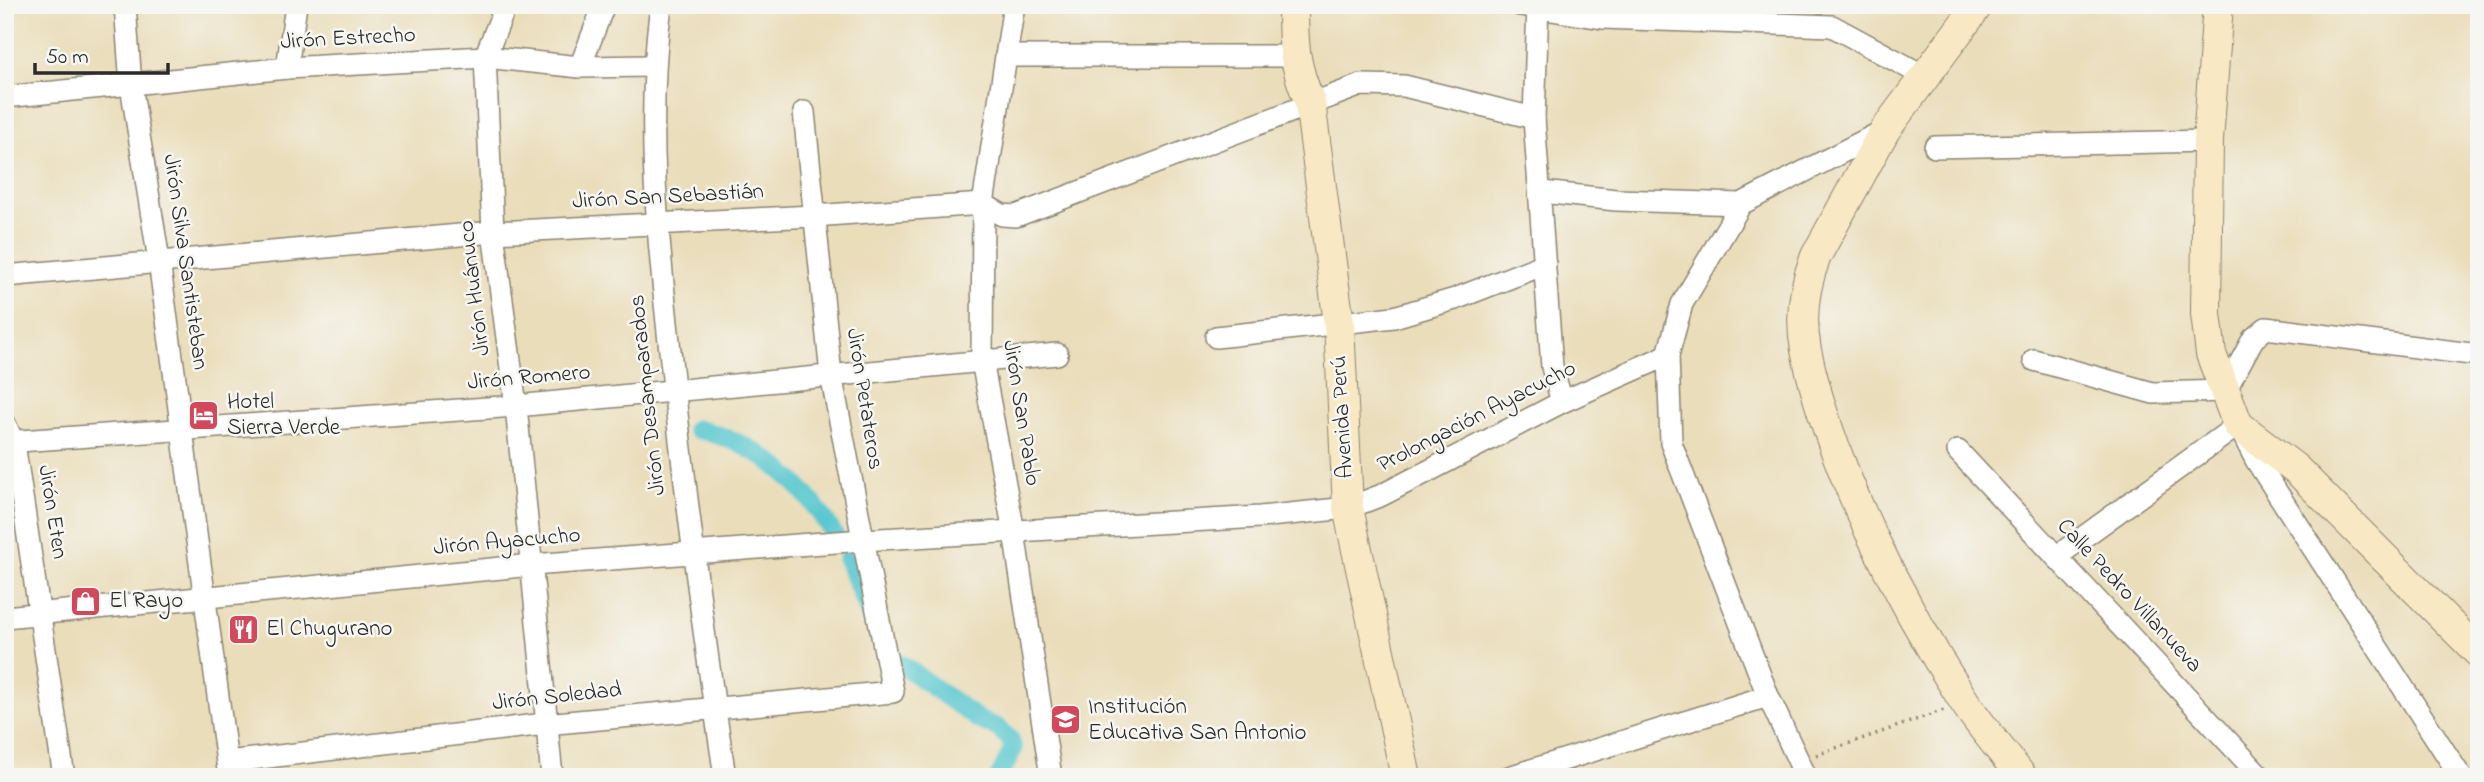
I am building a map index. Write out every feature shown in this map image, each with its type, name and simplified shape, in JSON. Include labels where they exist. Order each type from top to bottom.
[{"type":"street","name":"Jirón Silva Santisteban","points":[[124,5],[131,85],[159,261],[202,597],[228,769]]},
{"type":"street","points":[[287,68],[296,5]]},
{"type":"street","name":"Jirón Huánuco","points":[[506,5],[485,57],[493,232],[516,406],[552,777]]},
{"type":"street","points":[[580,67],[604,5]]},
{"type":"street","name":"Jirón Desamparados","points":[[661,5],[653,66],[656,223],[693,555],[725,777]]},
{"type":"street","name":"Jirón San Pablo","points":[[1014,5],[983,204],[982,361],[1014,532],[1051,777]]},
{"type":"street","points":[[1978,5],[1885,130],[1807,277],[1804,305],[1806,349],[1829,427],[1889,573],[1965,702],[2022,777]]},
{"type":"street","points":[[2218,5],[2208,141],[2206,314],[2211,354],[2238,425],[2256,460],[2454,774]]},
{"type":"street","points":[[1562,402],[1552,367],[1542,192],[1534,118],[1532,7],[1602,18],[1832,26],[1924,76]]},
{"type":"street","name":"Avenida Perú","points":[[1297,12],[1294,56],[1297,74],[1310,102],[1339,324],[1348,509],[1406,777]]},
{"type":"street","points":[[1006,56],[1294,56]]},
{"type":"street","name":"Jirón Estrecho","points":[[5,97],[287,68],[485,57],[580,67],[653,66]]},
{"type":"street","name":"Jirón San Sebastián","points":[[5,276],[493,232],[813,216],[983,204],[1002,215],[1016,216],[1310,102],[1361,85],[1404,86],[1534,118]]},
{"type":"street","name":"Jirón Petateros","points":[[804,112],[831,375],[893,692]]},
{"type":"street","points":[[1542,192],[1616,200],[1741,204],[1885,130]]},
{"type":"street","points":[[1935,147],[2208,141]]},
{"type":"street","points":[[1741,204],[1682,304],[1668,355],[1671,443],[1768,696],[1802,769]]},
{"type":"street","points":[[1216,337],[1394,317],[1455,299],[1545,264]]},
{"type":"street","points":[[2225,391],[2253,339],[2266,328],[2479,355]]},
{"type":"street","name":"Jirón Romero","points":[[8,436],[183,432],[516,406],[1057,354]]},
{"type":"street","name":"Prolongación Ayacucho","points":[[1014,532],[1348,509],[1382,495],[1562,402],[1668,355]]},
{"type":"street","points":[[2035,360],[2153,393],[2225,391]]},
{"type":"street","points":[[2056,557],[2238,425]]},
{"type":"street","points":[[2238,425],[2296,469],[2479,653]]},
{"type":"street","name":"Jirón Eten","points":[[8,436],[41,613],[64,777]]},
{"type":"street","name":"Calle Pedro Villanueva","points":[[1958,451],[2150,654],[2261,777]]},
{"type":"street","name":"Jirón Ayacucho","points":[[5,617],[532,565],[693,555],[863,540],[1014,532]]},
{"type":"street","name":"Jirón Soledad","points":[[228,769],[545,724],[893,692]]},
{"type":"street","points":[[1509,777],[1768,696]]},
{"type":"path","points":[[1802,769],[1965,702]]},
{"type":"waterway","points":[[696,429],[741,445],[780,469],[812,502],[838,542]]},
{"type":"waterway","points":[[847,560],[874,623]]},
{"type":"waterway","points":[[901,664],[979,720],[998,728],[1010,739],[1013,749],[999,777]]},
{"type":"place","name":"Hotel Sierra Verde","points":[[204,415]]},
{"type":"place","name":"El Rayo","points":[[86,601]]},
{"type":"place","name":"El Chugurano","points":[[243,629]]},
{"type":"place","name":"Institución Educativa San Antonio","points":[[1065,720]]}]
